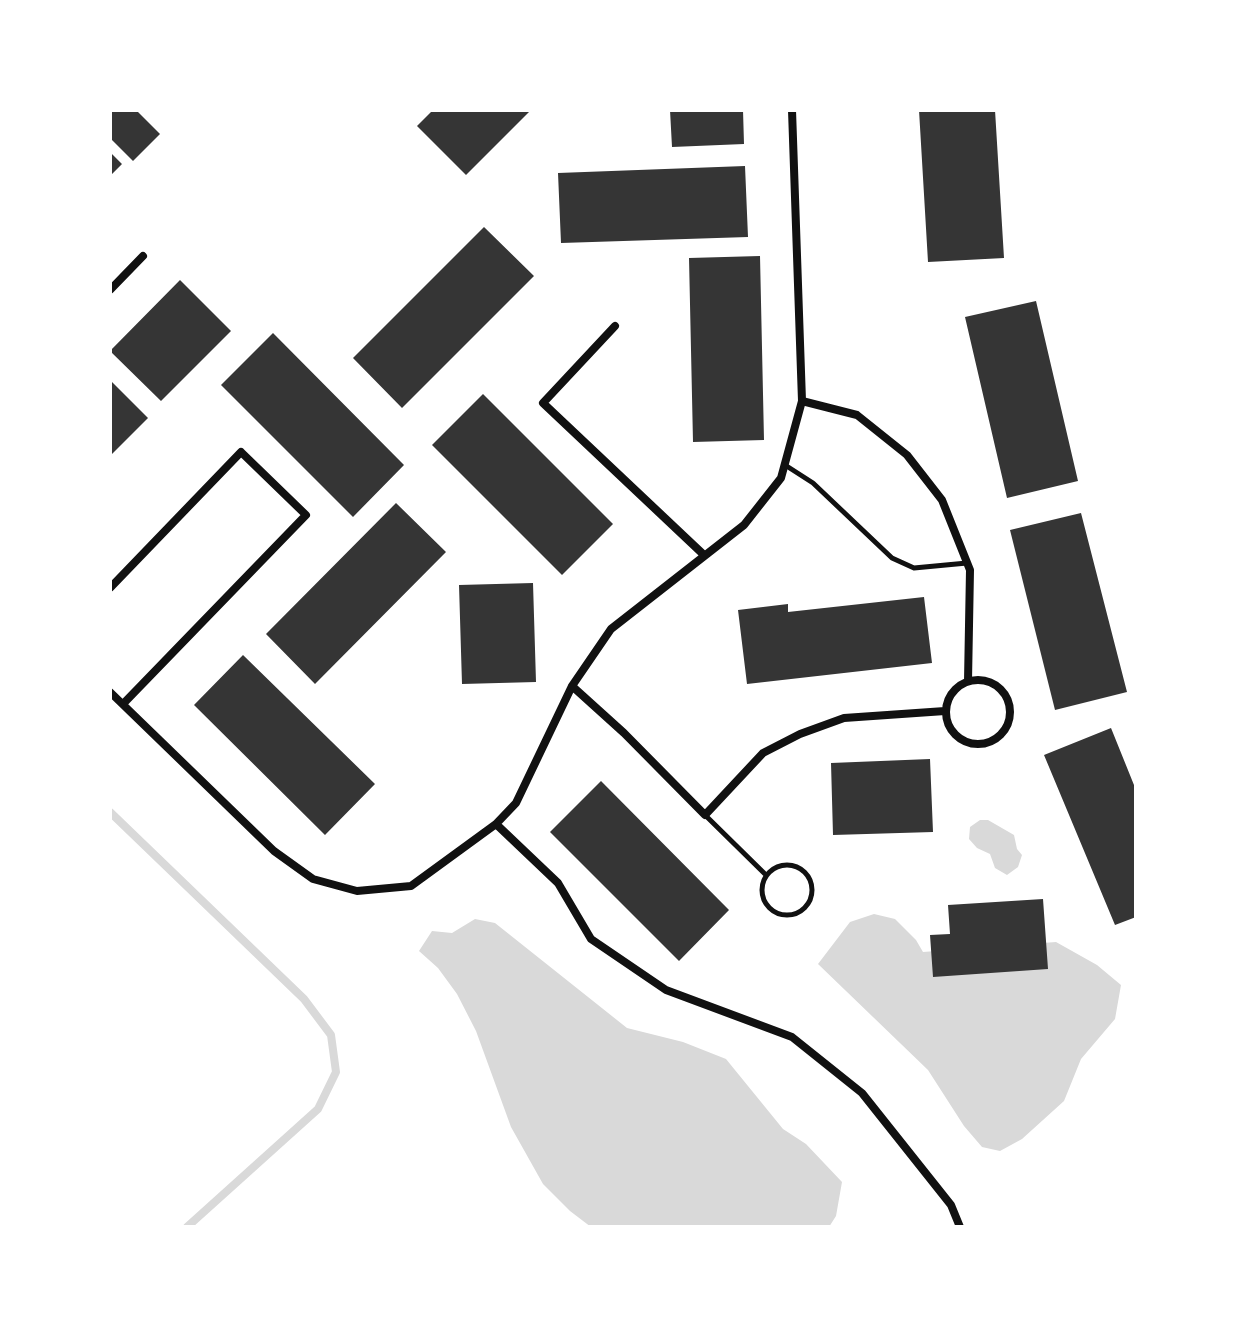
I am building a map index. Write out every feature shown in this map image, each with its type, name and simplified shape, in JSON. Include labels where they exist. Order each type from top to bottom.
[{"type":"street","points":[[110,692],[274,851],[313,879],[357,891],[411,886],[496,824],[516,803],[572,686],[611,629],[744,525],[781,478],[802,401],[792,110]]},
{"type":"street","points":[[110,290],[143,256]]},
{"type":"street","points":[[615,326],[543,403],[704,555]]},
{"type":"street","points":[[802,401],[857,415],[907,455],[942,500],[970,570],[968,681]]},
{"type":"street","points":[[110,588],[241,452],[306,515],[123,704]]},
{"type":"street","points":[[985,680],[1004,693],[1010,714],[1004,731],[986,743],[975,744],[961,740],[953,732],[945,711],[951,694],[968,681],[985,680]]},
{"type":"street","points":[[572,686],[624,733],[705,815],[763,753],[800,734],[844,718],[945,711]]},
{"type":"street","points":[[496,824],[558,883],[591,939],[666,990],[792,1037],[862,1093],[951,1205],[960,1227]]},
{"type":"lane","points":[[784,465],[813,483],[892,558],[914,568],[967,563]]},
{"type":"lane","points":[[705,815],[766,875]]},
{"type":"lane","points":[[784,864],[800,868],[811,880],[808,904],[795,914],[786,915],[770,909],[762,894],[766,875],[784,864]]},
{"type":"shaded area","points":[[980,820],[988,820],[1014,835],[1017,849],[1022,855],[1018,867],[1007,875],[995,868],[990,854],[977,848],[969,839],[970,827]]},
{"type":"shaded area","points":[[874,914],[895,919],[916,940],[923,952],[1056,942],[1097,965],[1121,985],[1115,1019],[1081,1059],[1064,1101],[1022,1139],[1000,1151],[982,1147],[964,1126],[928,1070],[818,964],[850,922]]},
{"type":"shaded area","points":[[475,919],[495,923],[627,1028],[683,1042],[726,1059],[783,1129],[806,1144],[842,1182],[836,1216],[829,1227],[591,1227],[570,1211],[543,1184],[511,1127],[476,1031],[457,994],[438,968],[419,951],[432,931],[452,933]]},
{"type":"building","points":[[110,110],[136,110],[160,134],[133,161],[110,138]]},
{"type":"building","points":[[433,110],[531,110],[466,175],[417,126]]},
{"type":"building","points":[[670,110],[743,110],[744,144],[672,147]]},
{"type":"building","points":[[919,110],[995,110],[1004,258],[928,262]]},
{"type":"building","points":[[110,152],[122,164],[110,176]]},
{"type":"building","points":[[745,166],[748,237],[561,243],[558,173]]},
{"type":"building","points":[[484,227],[534,276],[402,408],[353,358]]},
{"type":"building","points":[[760,256],[764,440],[693,442],[689,258]]},
{"type":"building","points":[[180,280],[231,331],[161,401],[110,351]]},
{"type":"building","points":[[1036,301],[1078,481],[1007,498],[965,317]]},
{"type":"building","points":[[273,333],[404,465],[353,517],[221,385]]},
{"type":"building","points":[[110,380],[148,418],[110,456]]},
{"type":"building","points":[[483,394],[613,524],[562,575],[432,445]]},
{"type":"building","points":[[396,503],[446,552],[315,684],[266,634]]},
{"type":"building","points":[[1081,513],[1127,692],[1055,710],[1010,530]]},
{"type":"building","points":[[533,583],[536,682],[462,684],[459,585]]},
{"type":"building","points":[[924,597],[932,663],[747,684],[738,610],[788,604],[788,612]]},
{"type":"building","points":[[243,655],[375,784],[325,835],[194,705]]},
{"type":"building","points":[[1111,728],[1136,790],[1136,917],[1115,925],[1044,755]]},
{"type":"building","points":[[930,759],[933,832],[833,835],[831,763]]},
{"type":"building","points":[[601,781],[729,910],[679,961],[550,832]]},
{"type":"building","points":[[1043,899],[1048,969],[933,977],[930,935],[950,934],[948,905]]},
{"type":"waterway","points":[[110,812],[304,999],[331,1035],[336,1072],[318,1109],[187,1227]]}]
